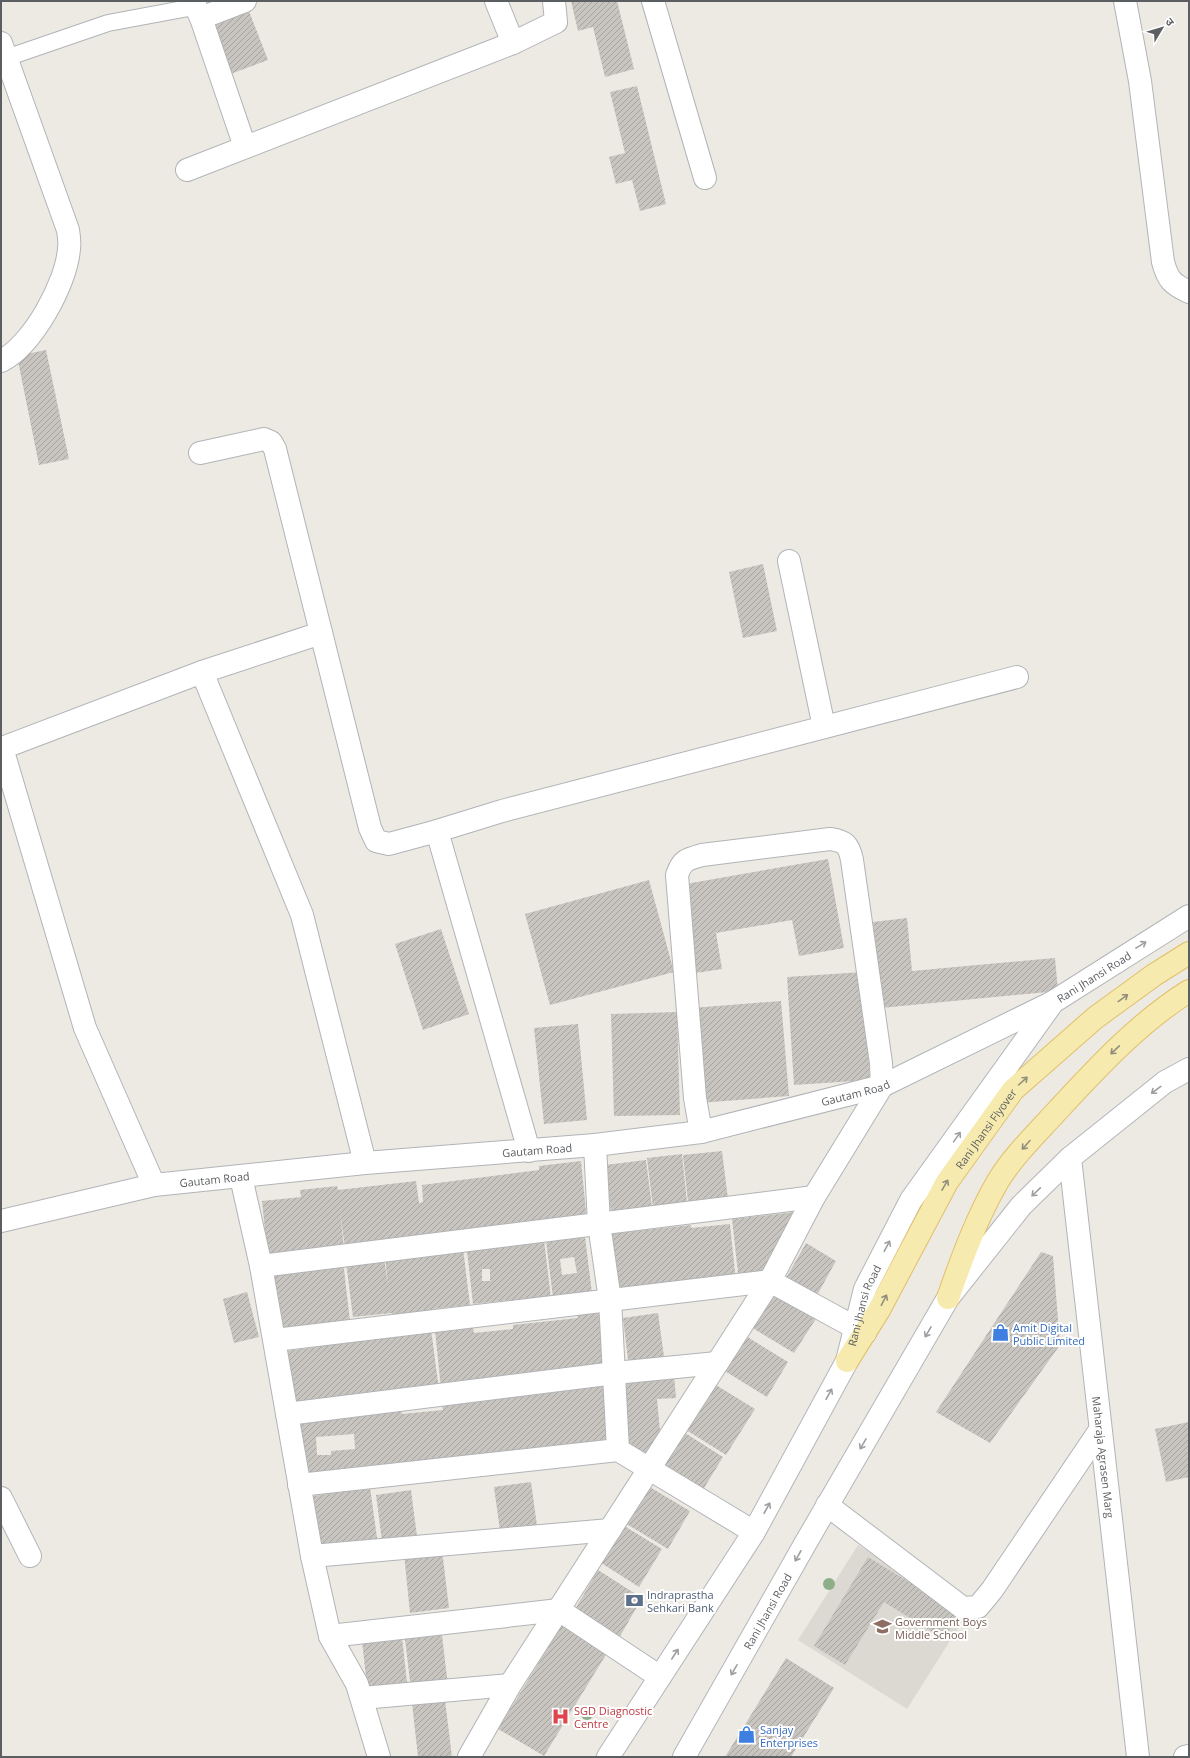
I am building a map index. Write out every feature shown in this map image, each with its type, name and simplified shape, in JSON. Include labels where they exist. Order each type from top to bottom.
[{"type":"main road","name":"Rani Jhansi Flyover","points":[[847,1361],[859,1331],[879,1310],[947,1182],[1013,1090],[1095,1018],[1154,975],[1189,953]]},
{"type":"main road","points":[[948,1298],[963,1256],[998,1181],[1023,1148],[1113,1051],[1189,991]]},
{"type":"street","points":[[245,1],[196,9],[245,148]]},
{"type":"street","points":[[496,1],[513,43]]},
{"type":"street","points":[[187,170],[513,43],[556,22],[554,1]]},
{"type":"street","points":[[653,1],[705,178]]},
{"type":"street","points":[[1125,1],[1140,81],[1163,262],[1168,277],[1177,286],[1189,292]]},
{"type":"street","points":[[1,361],[7,358],[28,337],[48,310],[56,293],[69,248],[68,230],[4,51]]},
{"type":"street","points":[[200,453],[264,439],[271,442],[275,449],[370,828],[376,841],[388,844],[502,811],[1017,677]]},
{"type":"street","points":[[789,561],[824,727]]},
{"type":"street","points":[[154,1185],[85,1028],[1,748],[202,672],[321,633]]},
{"type":"street","points":[[202,672],[302,915],[365,1163]]},
{"type":"street","points":[[437,831],[529,1151]]},
{"type":"street","points":[[468,1757],[510,1685],[610,1530],[648,1468],[770,1282],[814,1197],[882,1086],[881,1062],[850,848],[842,840],[830,839],[702,855],[681,864],[677,875],[695,1098],[701,1132]]},
{"type":"street","name":"Rani Jhansi Road","points":[[859,1331],[865,1289],[912,1200],[1053,1002],[1189,916]]},
{"type":"street","name":"Gautam Road","points":[[1,1221],[154,1185],[365,1163],[595,1145],[701,1132],[882,1086],[1053,1002]]},
{"type":"street","name":"Rani Jhansi Road","points":[[684,1757],[827,1505],[948,1298],[1022,1206],[1070,1158],[1165,1082],[1189,1069]]},
{"type":"street","points":[[595,1145],[599,1224],[610,1300],[618,1450]]},
{"type":"street","name":"Maharaja Agrasen Marg","points":[[1070,1158],[1138,1757]]},
{"type":"street","points":[[240,1177],[261,1266],[312,1556],[330,1636],[357,1684],[379,1757]]},
{"type":"street","points":[[261,1266],[814,1197]]},
{"type":"street","points":[[275,1340],[770,1282],[859,1331]]},
{"type":"street","name":"Rani Jhansi Road","points":[[608,1757],[754,1532],[847,1361]]},
{"type":"street","points":[[287,1414],[615,1373],[717,1363]]},
{"type":"street","points":[[827,1505],[962,1608],[978,1607],[992,1590],[1100,1430]]},
{"type":"street","points":[[299,1485],[618,1450],[754,1532]]},
{"type":"street","points":[[1,1498],[30,1556]]},
{"type":"street","points":[[312,1556],[610,1530]]},
{"type":"street","points":[[330,1636],[559,1610],[660,1677]]},
{"type":"street","points":[[362,1698],[510,1685]]},
{"type":"street","points":[[1185,1757],[1189,1756]]},
{"type":"lane","points":[[4,51],[108,23],[196,9]]},
{"type":"shaded area","name":"Government Boys Middle School","points":[[858,1545],[967,1614],[907,1709],[798,1640]]},
{"type":"building","points":[[571,1],[617,1],[634,69],[605,77],[593,27],[578,31]]},
{"type":"building","points":[[247,6],[268,60],[225,76],[205,22]]},
{"type":"building","points":[[637,86],[666,204],[640,211],[632,180],[616,184],[609,157],[625,153],[610,92]]},
{"type":"building","points":[[46,350],[69,459],[39,465],[17,356]]},
{"type":"building","points":[[763,564],[777,631],[743,638],[729,572]]},
{"type":"building","points":[[828,859],[844,948],[799,956],[792,920],[716,933],[722,969],[696,973],[680,885]]},
{"type":"building","points":[[649,880],[674,972],[550,1005],[525,914]]},
{"type":"building","points":[[907,918],[912,971],[1055,958],[1058,991],[881,1008],[873,922]]},
{"type":"building","points":[[441,929],[469,1014],[423,1030],[395,944]]},
{"type":"building","points":[[863,972],[870,1080],[794,1085],[787,977]]},
{"type":"building","points":[[781,1001],[789,1096],[699,1103],[692,1008]]},
{"type":"building","points":[[677,1012],[680,1115],[614,1116],[611,1014]]},
{"type":"building","points":[[578,1024],[587,1120],[544,1124],[534,1028]]},
{"type":"building","points":[[722,1151],[729,1207],[689,1211],[683,1155]]},
{"type":"building","points":[[682,1154],[688,1212],[654,1216],[647,1158]]},
{"type":"building","points":[[646,1160],[653,1215],[612,1220],[605,1165]]},
{"type":"building","points":[[581,1161],[587,1222],[345,1248],[340,1211],[344,1248],[307,1252],[305,1234],[307,1255],[268,1259],[262,1201],[301,1197],[300,1190],[337,1186],[338,1190],[416,1181],[419,1203],[423,1202],[422,1185],[539,1170],[539,1166]]},
{"type":"building","points":[[804,1211],[762,1278],[739,1282],[732,1219]]},
{"type":"building","points":[[730,1224],[736,1281],[614,1292],[608,1234],[691,1225],[691,1228]]},
{"type":"building","points":[[585,1237],[592,1293],[553,1298],[546,1241]],"holes":[[[574,1257],[577,1273],[562,1275],[560,1259]]]},
{"type":"building","points":[[544,1240],[551,1298],[511,1303],[510,1300],[473,1304],[467,1251]],"holes":[[[482,1269],[490,1269],[490,1281],[482,1281]]]},
{"type":"building","points":[[806,1243],[836,1261],[816,1297],[785,1280]]},
{"type":"building","points":[[463,1248],[470,1305],[432,1309],[433,1313],[392,1318],[392,1313],[353,1317],[346,1263],[384,1258],[388,1286],[385,1256]]},
{"type":"building","points":[[1041,1252],[1053,1256],[1060,1345],[990,1443],[936,1412]]},
{"type":"building","points":[[343,1260],[350,1322],[278,1330],[270,1269]]},
{"type":"building","points":[[769,1287],[817,1317],[794,1353],[746,1324]]},
{"type":"building","points":[[247,1292],[259,1337],[234,1343],[223,1299]]},
{"type":"building","points":[[598,1309],[605,1370],[441,1389],[435,1330],[473,1326],[474,1333],[513,1329],[513,1325],[578,1318],[577,1311]]},
{"type":"building","points":[[658,1313],[665,1364],[629,1368],[623,1318]]},
{"type":"building","points":[[431,1329],[439,1390],[293,1410],[286,1351],[317,1347],[317,1344]]},
{"type":"building","points":[[741,1333],[788,1362],[767,1397],[720,1368]]},
{"type":"building","points":[[674,1375],[676,1398],[657,1399],[661,1442],[645,1457],[629,1449],[622,1379]]},
{"type":"building","points":[[605,1379],[612,1444],[306,1474],[297,1422],[401,1409],[402,1414],[443,1410],[442,1405],[484,1401],[483,1399]],"holes":[[[354,1434],[355,1449],[331,1451],[331,1455],[317,1455],[316,1437]]]},
{"type":"building","points":[[711,1382],[755,1409],[726,1455],[683,1428]]},
{"type":"building","points":[[1189,1422],[1189,1477],[1166,1482],[1155,1429]]},
{"type":"building","points":[[682,1431],[723,1457],[701,1493],[660,1467]]},
{"type":"building","points":[[531,1482],[538,1533],[501,1538],[494,1487]]},
{"type":"building","points":[[643,1483],[690,1511],[668,1549],[620,1520]]},
{"type":"building","points":[[370,1487],[378,1545],[315,1554],[307,1497]]},
{"type":"building","points":[[411,1490],[418,1544],[383,1549],[376,1495]]},
{"type":"building","points":[[621,1524],[662,1549],[639,1587],[598,1561]]},
{"type":"building","points":[[442,1550],[449,1608],[410,1613],[404,1554]]},
{"type":"building","points":[[868,1557],[960,1613],[944,1639],[884,1602],[845,1665],[814,1646]]},
{"type":"building","points":[[598,1570],[642,1598],[619,1638],[574,1611]]},
{"type":"building","points":[[562,1625],[607,1653],[544,1756],[498,1729]]},
{"type":"building","points":[[442,1635],[448,1686],[411,1690],[405,1639]]},
{"type":"building","points":[[402,1637],[408,1691],[368,1695],[362,1641]]},
{"type":"building","points":[[786,1658],[834,1688],[791,1757],[725,1757]]},
{"type":"building","points":[[445,1700],[452,1757],[418,1757],[412,1703]]},
{"type":"place","name":"Amit Digital Public Limited","points":[[1000,1333]]},
{"type":"place","name":"Indraprastha Sehkari Bank","points":[[634,1600]]},
{"type":"place","name":"Government Boys Middle School","points":[[882,1627]]},
{"type":"place","name":"SGD Diagnostic Centre","points":[[561,1716]]},
{"type":"place","name":"Sanjay Enterprises","points":[[747,1735]]}]
